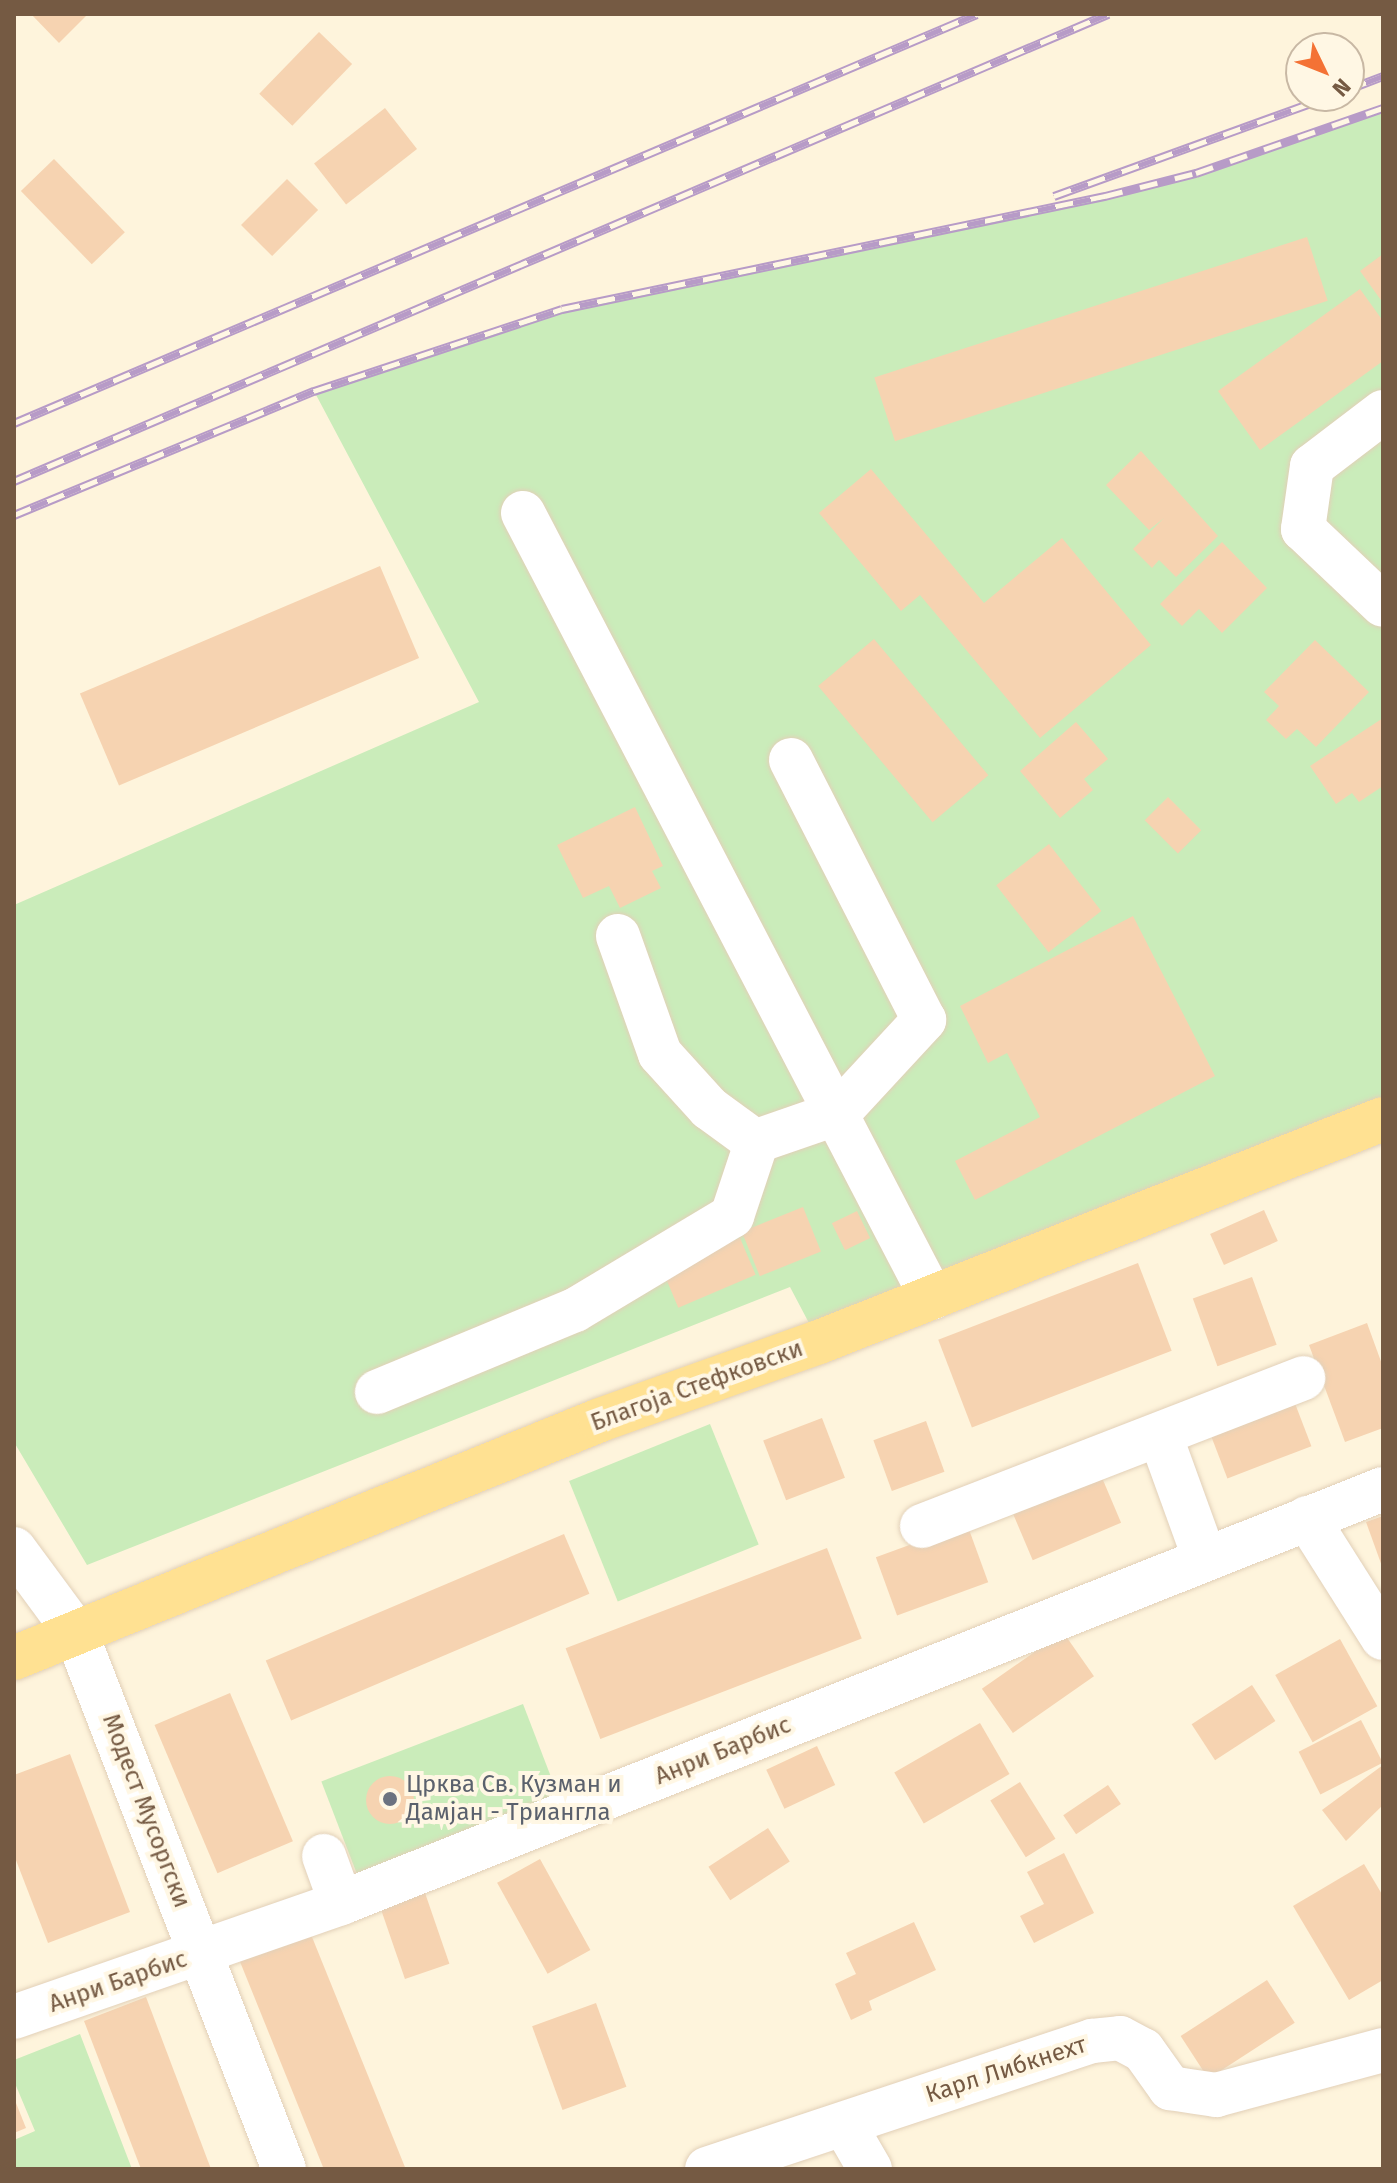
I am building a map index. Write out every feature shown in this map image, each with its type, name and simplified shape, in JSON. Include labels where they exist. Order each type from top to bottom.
[{"type":"main road","name":"Благоја Стефковски","points":[[14,1658],[600,1420],[932,1298],[1383,1119]]},
{"type":"street","points":[[1383,412],[1312,466],[1303,529],[1383,605]]},
{"type":"street","points":[[523,513],[932,1298]]},
{"type":"street","points":[[757,1143],[838,1113],[924,1020],[791,760]]},
{"type":"street","points":[[618,936],[660,1054],[709,1108],[757,1143]]},
{"type":"street","points":[[377,1392],[575,1310],[732,1216],[757,1143]]},
{"type":"street","points":[[922,1526],[1303,1378]]},
{"type":"street","points":[[1160,1435],[1205,1559]]},
{"type":"street","name":"Анри Барбис","points":[[14,2017],[341,1903],[589,1794],[1383,1489]]},
{"type":"street","points":[[1307,1518],[1383,1638]]},
{"type":"street","name":"Модест Мусоргски","points":[[14,1549],[76,1633],[284,2169]]},
{"type":"street","points":[[324,1856],[341,1903]]},
{"type":"street","name":"Карл Либкнехт","points":[[707,2169],[1106,2040],[1120,2038],[1143,2050],[1170,2088],[1216,2095],[1383,2050]]},
{"type":"street","points":[[844,2124],[870,2169]]},
{"type":"green space","points":[[1383,108],[1383,1118],[819,1342],[790,1287],[87,1565],[14,1442],[14,905],[479,702],[314,391],[562,309],[1105,196],[1196,173]]},
{"type":"green space","points":[[710,1424],[759,1545],[618,1601],[569,1481]]},
{"type":"green space","points":[[523,1704],[559,1797],[357,1875],[321,1781]]},
{"type":"green space","points":[[80,2034],[132,2169],[14,2169],[14,2140],[35,2131],[14,2081],[14,2060]]},
{"type":"building","points":[[31,14],[88,14],[59,43]]},
{"type":"building","points":[[319,32],[352,64],[292,126],[259,94]]},
{"type":"building","points":[[385,108],[417,149],[346,204],[314,163]]},
{"type":"building","points":[[54,159],[125,232],[92,264],[21,191]]},
{"type":"building","points":[[287,179],[318,210],[272,256],[241,225]]},
{"type":"building","points":[[1307,237],[1328,301],[895,441],[874,378]]},
{"type":"building","points":[[1383,254],[1383,303],[1360,271]]},
{"type":"building","points":[[1360,289],[1383,321],[1383,361],[1260,450],[1218,391]]},
{"type":"building","points":[[1141,451],[1218,536],[1176,577],[1159,560],[1152,568],[1133,549],[1164,518],[1149,530],[1106,485]]},
{"type":"building","points":[[871,469],[984,603],[1062,538],[1151,645],[1040,738],[920,595],[901,611],[819,513]]},
{"type":"building","points":[[1222,542],[1267,588],[1222,633],[1199,609],[1182,626],[1160,604]]},
{"type":"building","points":[[380,566],[419,658],[119,785],[80,693]]},
{"type":"building","points":[[874,639],[988,775],[932,822],[818,686]]},
{"type":"building","points":[[1315,640],[1369,692],[1316,747],[1297,729],[1286,739],[1266,720],[1279,706],[1264,692]]},
{"type":"building","points":[[1383,718],[1383,786],[1359,802],[1352,793],[1336,804],[1310,766]]},
{"type":"building","points":[[1076,722],[1108,759],[1084,779],[1093,790],[1060,818],[1020,771]]},
{"type":"building","points":[[1168,797],[1201,830],[1178,854],[1145,820]]},
{"type":"building","points":[[635,807],[663,866],[652,871],[661,888],[620,908],[609,886],[583,898],[557,845]]},
{"type":"building","points":[[1049,844],[1101,911],[1049,952],[996,885]]},
{"type":"building","points":[[1133,916],[1215,1076],[975,1200],[955,1161],[1040,1117],[1007,1053],[988,1063],[960,1006]]},
{"type":"building","points":[[803,1207],[821,1252],[760,1276],[742,1232]]},
{"type":"building","points":[[1264,1210],[1278,1241],[1224,1265],[1210,1234]]},
{"type":"building","points":[[857,1211],[870,1238],[845,1250],[832,1223]]},
{"type":"building","points":[[740,1238],[756,1275],[678,1308],[663,1271]]},
{"type":"building","points":[[1138,1263],[1172,1351],[972,1427],[938,1340]]},
{"type":"building","points":[[1252,1277],[1277,1345],[1217,1366],[1193,1299]]},
{"type":"building","points":[[1367,1323],[1383,1367],[1383,1428],[1345,1442],[1309,1345]]},
{"type":"building","points":[[1291,1393],[1311,1446],[1227,1478],[1207,1425]]},
{"type":"building","points":[[822,1418],[845,1478],[786,1500],[763,1441]]},
{"type":"building","points":[[926,1421],[944,1472],[892,1491],[873,1440]]},
{"type":"building","points":[[1100,1473],[1121,1523],[1033,1560],[1012,1511]]},
{"type":"building","points":[[1383,1516],[1383,1569],[1366,1522]]},
{"type":"building","points":[[967,1524],[988,1582],[897,1615],[876,1557]]},
{"type":"building","points":[[564,1534],[589,1594],[291,1720],[266,1661]]},
{"type":"building","points":[[827,1548],[862,1639],[600,1739],[566,1648]]},
{"type":"building","points":[[1063,1632],[1094,1676],[1013,1733],[982,1689]]},
{"type":"building","points":[[1340,1639],[1377,1706],[1313,1742],[1275,1675]]},
{"type":"building","points":[[1252,1685],[1275,1721],[1215,1760],[1192,1724]]},
{"type":"building","points":[[230,1693],[293,1841],[217,1873],[155,1725]]},
{"type":"building","points":[[1361,1720],[1383,1763],[1320,1795],[1299,1752]]},
{"type":"building","points":[[980,1723],[1010,1774],[924,1824],[894,1772]]},
{"type":"building","points":[[817,1746],[835,1785],[784,1809],[766,1770]]},
{"type":"building","points":[[70,1754],[130,1912],[48,1943],[14,1855],[14,1775]]},
{"type":"building","points":[[1383,1765],[1383,1805],[1346,1841],[1322,1810]]},
{"type":"building","name":"Црква Св. Кузман и Дамјан - Триангла","points":[[390,1776],[407,1783],[414,1800],[407,1817],[390,1824],[373,1817],[366,1800],[373,1783]]},
{"type":"building","points":[[1020,1782],[1056,1839],[1026,1857],[990,1801]]},
{"type":"building","points":[[1108,1785],[1121,1804],[1076,1834],[1063,1815]]},
{"type":"building","points":[[768,1828],[790,1862],[730,1900],[708,1867]]},
{"type":"building","points":[[1064,1853],[1094,1913],[1034,1943],[1020,1916],[1044,1904],[1027,1872]]},
{"type":"building","points":[[540,1859],[590,1950],[548,1974],[497,1883]]},
{"type":"building","points":[[1364,1864],[1383,1896],[1383,1980],[1349,2000],[1293,1906]]},
{"type":"building","points":[[424,1890],[449,1964],[405,1979],[380,1905]]},
{"type":"building","points":[[914,1922],[936,1970],[869,2001],[872,2010],[851,2020],[835,1984],[856,1974],[846,1953]]},
{"type":"building","points":[[310,1932],[406,2168],[324,2169],[240,1960]]},
{"type":"building","points":[[1267,1980],[1295,2023],[1208,2079],[1181,2036]]},
{"type":"building","points":[[146,1997],[211,2169],[141,2169],[84,2021]]},
{"type":"building","points":[[596,2003],[626,2087],[563,2110],[532,2026]]},
{"type":"building","points":[[14,2098],[26,2128],[14,2133]]},
{"type":"railway","points":[[14,423],[977,14]]},
{"type":"railway","points":[[14,481],[1108,14]]},
{"type":"railway","points":[[1365,83],[1383,76]]},
{"type":"railway","points":[[14,515],[314,391],[562,309],[1105,196],[1196,173],[1383,108]]},
{"type":"railway","points":[[1054,196],[1286,112]]},
{"type":"place","name":"Црква Св. Кузман и Дамјан - Триангла","points":[[390,1799]]}]
